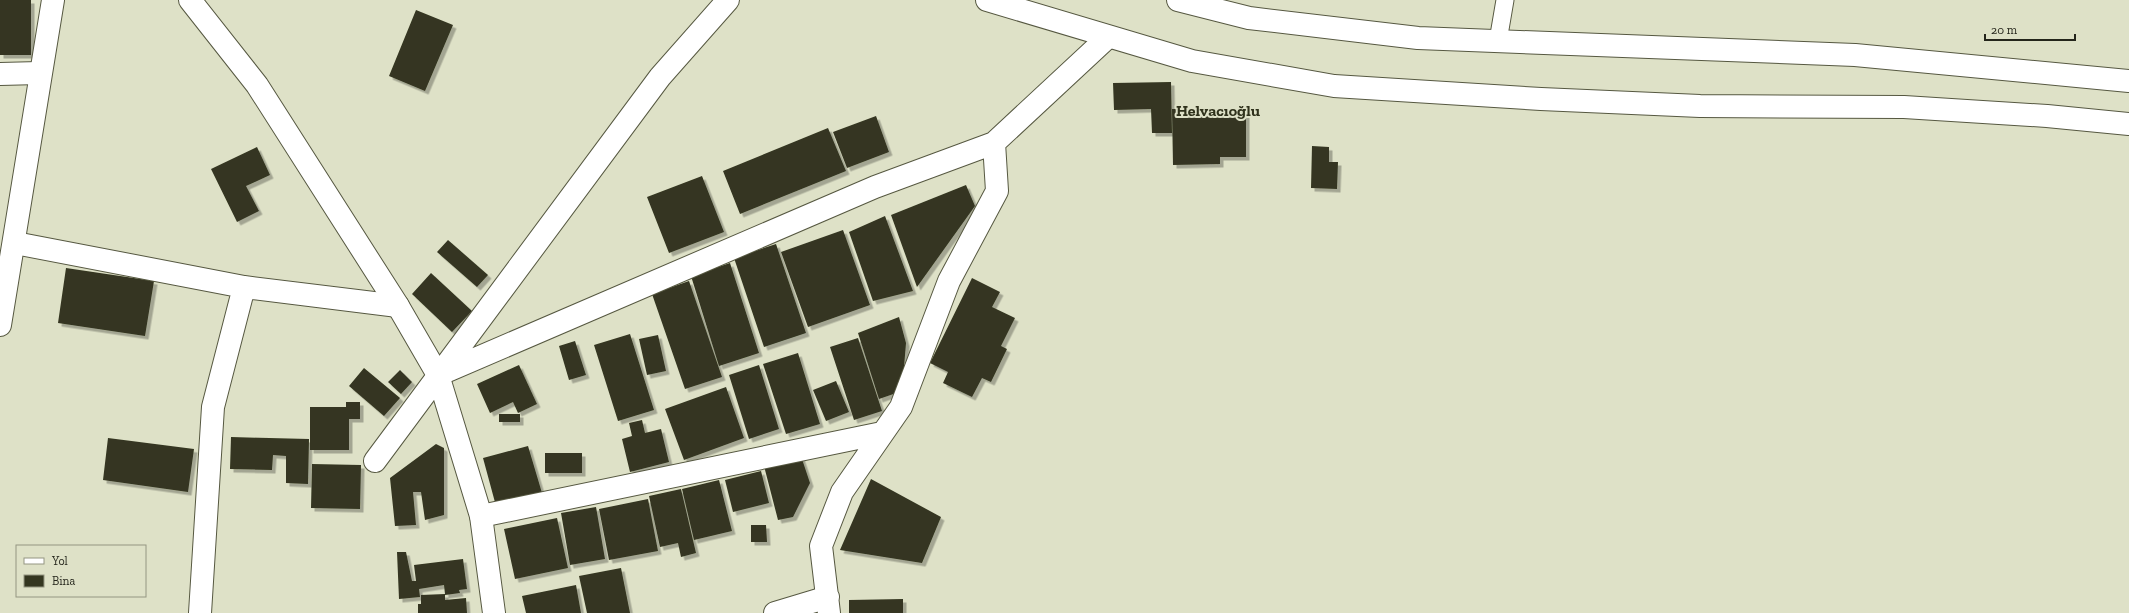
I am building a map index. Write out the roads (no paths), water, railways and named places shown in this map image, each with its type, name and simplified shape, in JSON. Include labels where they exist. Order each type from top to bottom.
[{"type":"street","points":[[0,325],[4,285],[15,243],[39,74],[53,0]]},
{"type":"street","points":[[190,0],[257,85],[398,306],[438,375],[481,516],[494,613]]},
{"type":"street","points":[[375,461],[660,77],[728,0]]},
{"type":"street","points":[[987,0],[1192,61],[1334,86],[1541,99],[1700,106],[1904,107],[2047,116],[2129,124]]},
{"type":"street","points":[[1178,0],[1248,18],[1418,38],[1855,55],[2129,81]]},
{"type":"street","points":[[438,375],[874,187],[994,143],[1108,37]]},
{"type":"street","points":[[0,74],[39,74]]},
{"type":"street","points":[[775,613],[828,605],[821,546],[842,492],[901,407],[949,281],[997,191],[994,143]]},
{"type":"street","points":[[15,243],[244,287],[398,306]]},
{"type":"street","points":[[200,613],[213,407],[244,287]]},
{"type":"street","points":[[481,516],[882,433]]},
{"type":"lane","points":[[1498,41],[1505,0]]},
{"type":"district","name":"Helvacıoğlu","points":[[1218,110]]}]
